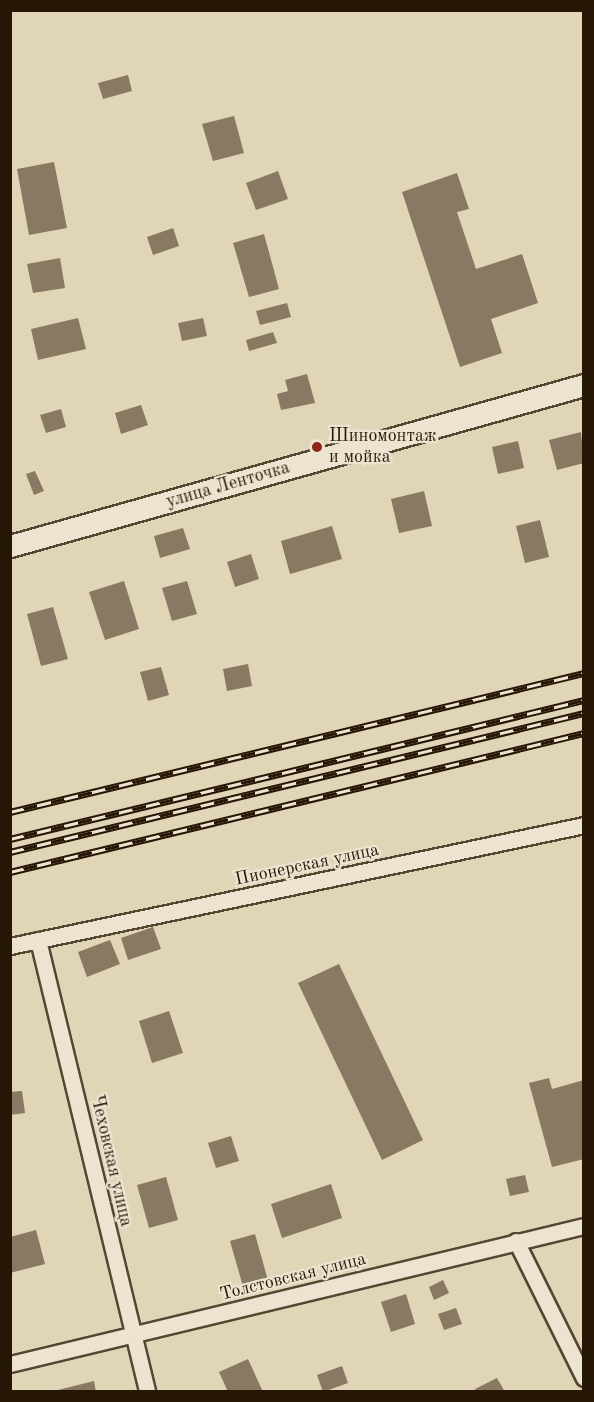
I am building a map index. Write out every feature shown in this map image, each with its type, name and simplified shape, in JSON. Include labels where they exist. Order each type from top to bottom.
[{"type":"main road","name":"улица Ленточка","points":[[10,546],[584,386]]},
{"type":"street","name":"Пионерская улица","points":[[10,946],[291,890],[584,825]]},
{"type":"street","name":"Чеховская улица","points":[[38,940],[147,1392]]},
{"type":"street","name":"Толстовская улица","points":[[10,1364],[584,1226]]},
{"type":"street","points":[[516,1241],[584,1378]]},
{"type":"building","points":[[128,75],[132,91],[103,99],[98,83]]},
{"type":"building","points":[[234,116],[244,153],[213,161],[202,124]]},
{"type":"building","points":[[54,162],[67,228],[29,235],[17,169]]},
{"type":"building","points":[[278,171],[288,199],[256,210],[246,183]]},
{"type":"building","points":[[457,173],[469,209],[457,212],[476,269],[522,254],[538,303],[491,319],[502,353],[460,367],[402,192]]},
{"type":"building","points":[[173,228],[179,246],[153,255],[147,237]]},
{"type":"building","points":[[264,234],[279,289],[249,297],[233,243]]},
{"type":"building","points":[[60,258],[65,288],[33,293],[27,264]]},
{"type":"building","points":[[287,303],[291,317],[260,325],[256,311]]},
{"type":"building","points":[[78,318],[86,349],[38,360],[31,329]]},
{"type":"building","points":[[203,318],[207,336],[182,341],[178,323]]},
{"type":"building","points":[[273,332],[277,343],[249,351],[246,340]]},
{"type":"building","points":[[307,374],[315,403],[281,410],[277,394],[288,391],[285,380]]},
{"type":"building","points":[[141,405],[148,425],[121,434],[115,413]]},
{"type":"building","points":[[61,409],[66,427],[46,433],[40,415]]},
{"type":"building","points":[[581,432],[584,463],[557,470],[549,440]]},
{"type":"building","points":[[518,441],[524,468],[498,474],[492,447]]},
{"type":"building","points":[[35,471],[44,491],[34,495],[26,474]]},
{"type":"building","points":[[424,491],[432,526],[399,533],[391,499]]},
{"type":"building","points":[[540,520],[549,557],[525,563],[516,526]]},
{"type":"building","points":[[332,526],[342,559],[290,574],[281,541]]},
{"type":"building","points":[[183,528],[190,549],[160,558],[154,536]]},
{"type":"building","points":[[251,554],[259,579],[235,587],[227,562]]},
{"type":"building","points":[[124,581],[139,629],[105,640],[89,592]]},
{"type":"building","points":[[187,581],[197,614],[172,621],[162,588]]},
{"type":"building","points":[[53,607],[68,659],[41,666],[27,614]]},
{"type":"building","points":[[248,664],[252,686],[227,691],[223,669]]},
{"type":"building","points":[[161,667],[169,695],[148,701],[140,672]]},
{"type":"building","points":[[153,927],[161,949],[128,960],[121,938]]},
{"type":"building","points":[[110,940],[120,964],[87,977],[78,952]]},
{"type":"building","points":[[339,964],[423,1140],[382,1160],[298,983]]},
{"type":"building","points":[[169,1011],[183,1053],[152,1063],[139,1021]]},
{"type":"building","points":[[549,1078],[552,1089],[584,1080],[584,1159],[552,1167],[529,1083]]},
{"type":"building","points":[[22,1091],[25,1113],[10,1115],[10,1092]]},
{"type":"building","points":[[231,1136],[239,1161],[216,1168],[208,1143]]},
{"type":"building","points":[[525,1175],[529,1192],[510,1196],[506,1179]]},
{"type":"building","points":[[166,1177],[178,1220],[149,1228],[137,1185]]},
{"type":"building","points":[[331,1184],[342,1218],[282,1238],[271,1204]]},
{"type":"building","points":[[36,1230],[45,1264],[10,1273],[10,1237]]},
{"type":"building","points":[[255,1234],[269,1284],[244,1290],[230,1241]]},
{"type":"building","points":[[443,1280],[449,1293],[434,1300],[429,1287]]},
{"type":"building","points":[[406,1294],[415,1324],[391,1332],[381,1302]]},
{"type":"building","points":[[456,1308],[462,1324],[444,1330],[438,1314]]},
{"type":"building","points":[[248,1359],[263,1392],[228,1392],[219,1372]]},
{"type":"building","points":[[342,1366],[348,1383],[323,1392],[317,1375]]},
{"type":"building","points":[[497,1378],[505,1392],[476,1392],[475,1389]]},
{"type":"building","points":[[94,1381],[96,1392],[54,1392],[54,1391]]},
{"type":"railway","points":[[10,812],[584,673]]},
{"type":"railway","points":[[10,839],[584,700]]},
{"type":"railway","points":[[10,852],[584,713]]},
{"type":"railway","points":[[10,872],[584,733]]},
{"type":"place","name":"Шиномонтаж и мойка","points":[[317,447]]}]
